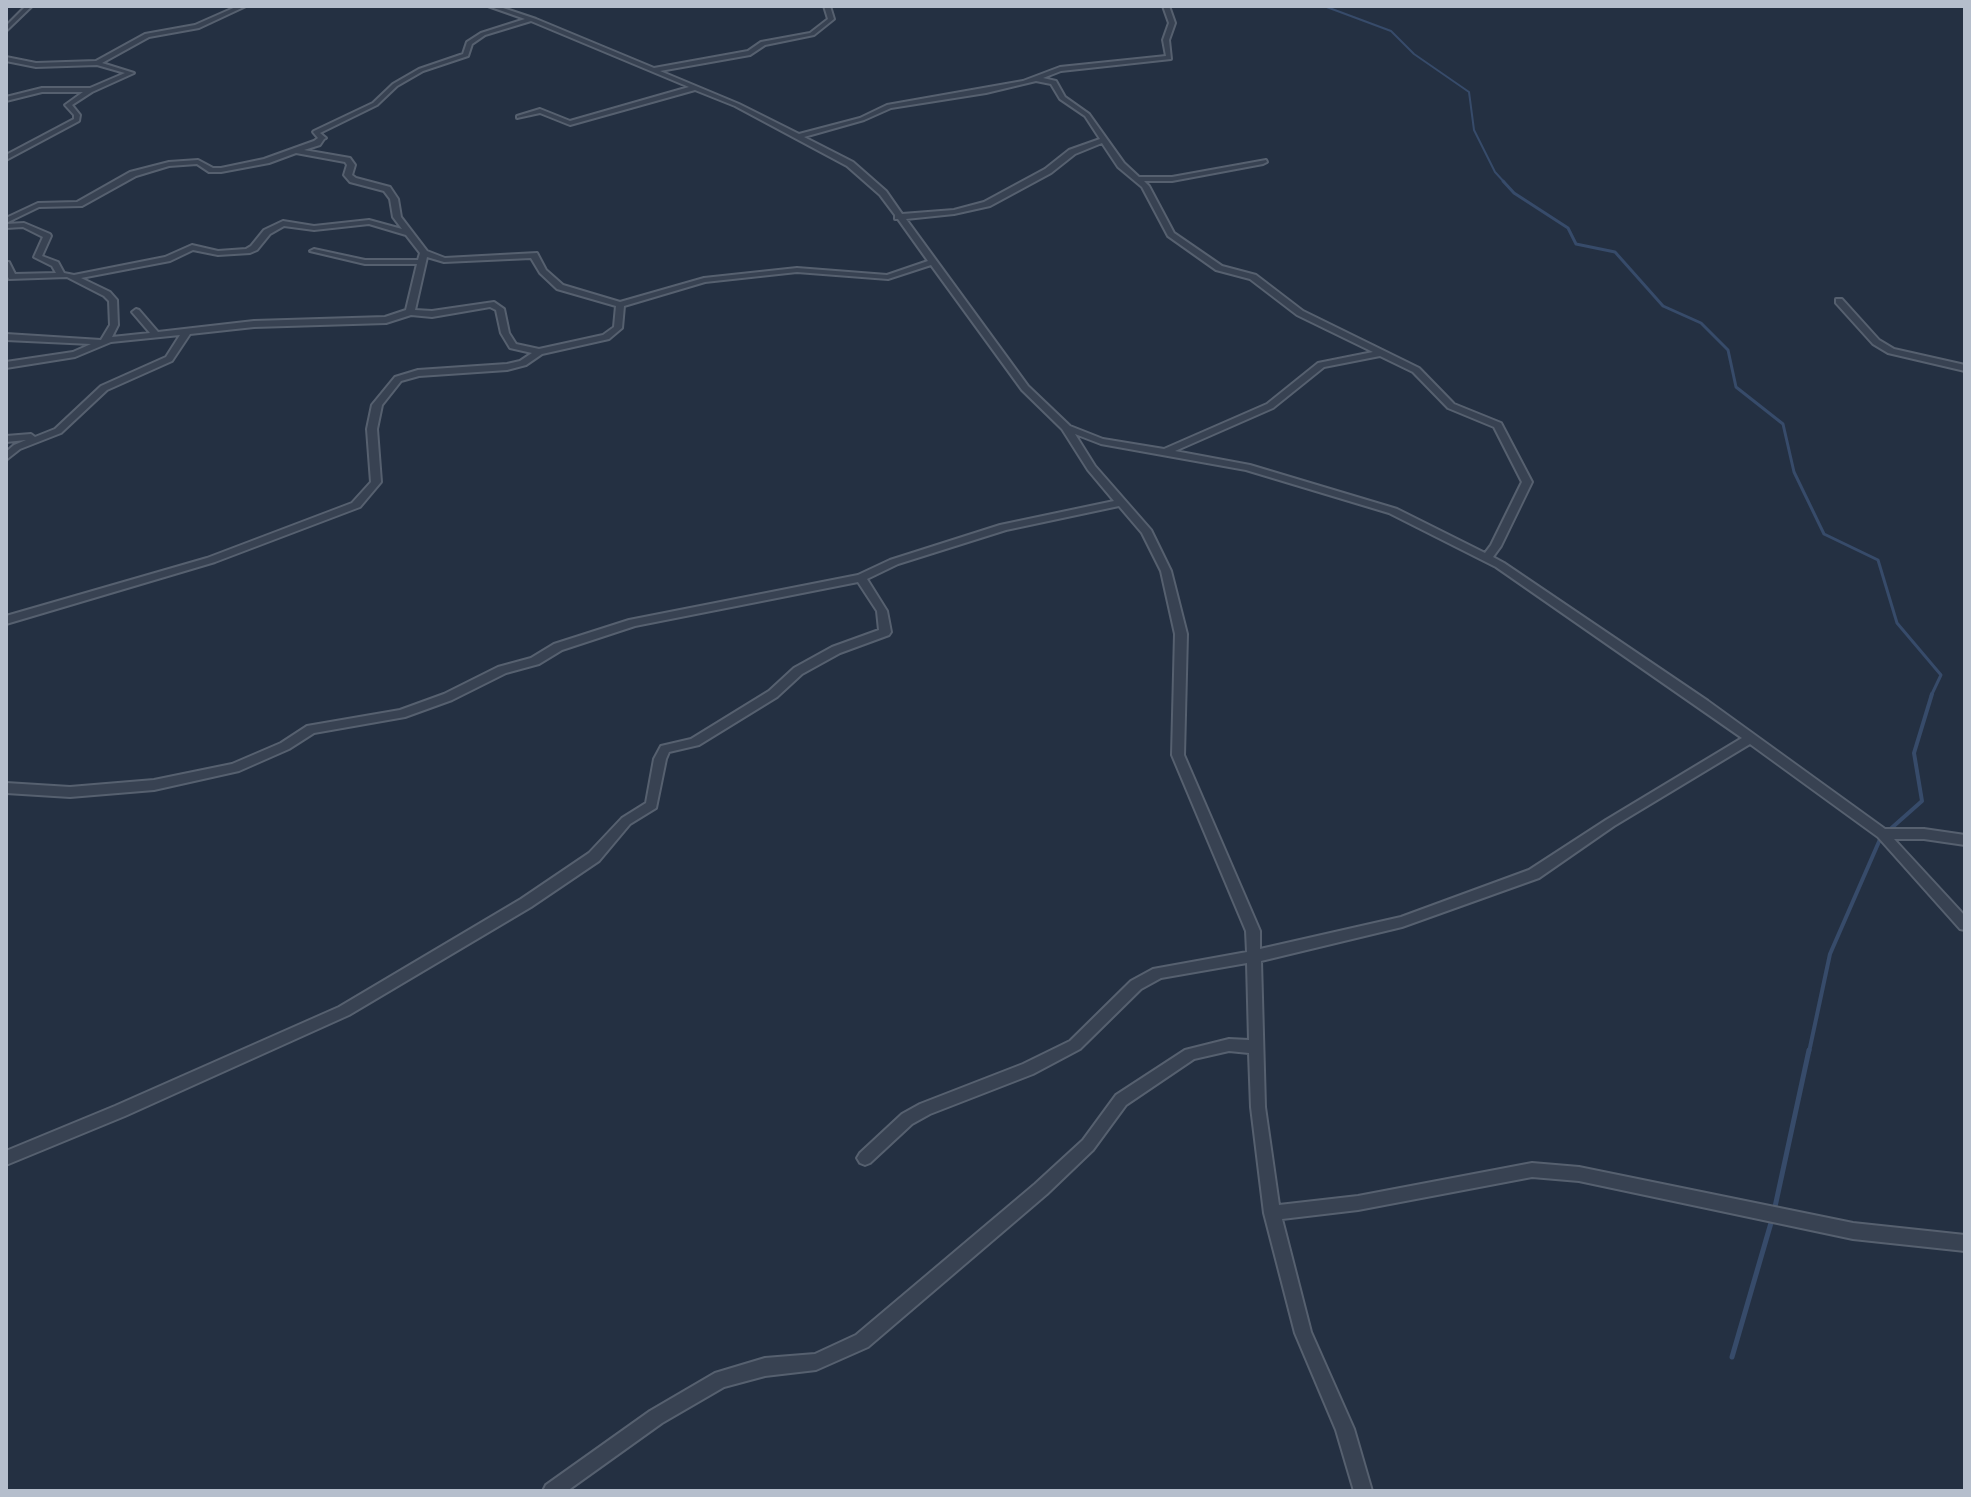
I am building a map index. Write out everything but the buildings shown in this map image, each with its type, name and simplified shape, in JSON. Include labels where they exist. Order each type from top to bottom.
[{"type":"street","points":[[6,29],[29,6]]},
{"type":"street","points":[[97,63],[147,35],[197,27],[243,6]]},
{"type":"street","points":[[491,6],[531,19],[649,71],[737,105],[838,156],[862,174],[883,193],[898,217],[979,320],[1025,388],[1067,428],[1091,468],[1147,532],[1166,571],[1181,634],[1178,755],[1253,931],[1256,956],[1255,1047],[1272,1213],[1303,1333],[1345,1429],[1363,1491]]},
{"type":"street","points":[[513,14],[529,6]]},
{"type":"street","points":[[649,71],[750,53],[763,43],[812,34],[831,19],[827,6]]},
{"type":"street","points":[[797,137],[862,119],[889,106],[986,91],[1068,68],[1169,58],[1166,40],[1172,23],[1166,6]]},
{"type":"street","points":[[6,223],[38,205],[79,204],[133,174],[169,164],[198,162],[219,171],[266,161],[321,141],[322,138],[315,133],[320,129],[375,104],[408,77],[466,55],[469,43],[483,34],[531,19]]},
{"type":"street","points":[[6,59],[36,65],[97,63],[130,70],[131,75],[91,90],[68,105],[77,115],[77,120],[6,158]]},
{"type":"street","points":[[1036,79],[1054,82],[1062,98],[1087,115],[1103,140],[1145,186],[1171,234],[1213,265],[1260,281],[1290,307],[1416,370],[1451,406],[1488,418],[1506,435],[1527,482],[1487,557]]},
{"type":"street","points":[[519,117],[540,111],[570,123],[693,88]]},
{"type":"street","points":[[6,99],[42,90],[91,90]]},
{"type":"street","points":[[898,217],[954,212],[993,202],[1048,171],[1072,152],[1103,140]]},
{"type":"street","points":[[292,150],[347,160],[351,165],[348,175],[353,180],[391,193],[397,217],[422,258],[410,312]]},
{"type":"street","points":[[1136,179],[1172,179],[1263,162]]},
{"type":"street","points":[[6,264],[10,275],[17,278],[75,277],[171,258],[192,247],[218,253],[247,251],[254,248],[267,232],[283,223],[314,228],[369,222],[408,233]]},
{"type":"street","points":[[6,223],[24,225],[47,236],[38,257],[55,264],[61,275]]},
{"type":"street","points":[[314,251],[365,262],[534,255],[543,271],[560,287],[620,305],[730,276],[810,270],[888,277],[933,262]]},
{"type":"street","points":[[6,365],[75,354],[103,341],[114,328],[112,299],[75,277]]},
{"type":"street","points":[[1839,301],[1876,342],[1891,351],[1965,368]]},
{"type":"street","points":[[6,337],[103,341],[254,324],[386,320],[410,312],[432,314],[491,304],[500,309],[505,333],[513,346],[539,352]]},
{"type":"street","points":[[6,620],[223,556],[356,505],[376,482],[372,429],[377,405],[398,379],[418,373],[507,367],[523,363],[539,352],[613,334],[618,328],[620,305]]},
{"type":"street","points":[[136,312],[156,335]]},
{"type":"street","points":[[6,457],[17,447],[58,431],[92,403],[104,388],[169,359],[187,331]]},
{"type":"street","points":[[1168,451],[1270,406],[1321,365],[1381,353]]},
{"type":"street","points":[[1067,428],[1101,441],[1260,470],[1393,511],[1487,557],[1751,738],[1882,834],[1965,925]]},
{"type":"street","points":[[6,439],[40,437]]},
{"type":"street","points":[[6,788],[70,792],[127,788],[235,768],[285,746],[311,729],[401,714],[448,697],[502,670],[535,661],[575,640],[737,600],[861,578],[894,562],[1004,527],[1122,502]]},
{"type":"street","points":[[6,1158],[344,1011],[526,903],[594,857],[626,821],[652,805],[660,759],[665,749],[695,742],[773,694],[798,671],[836,650],[885,632],[882,611],[861,578]]},
{"type":"street","points":[[865,1158],[907,1119],[925,1109],[1028,1069],[1068,1049],[1136,985],[1158,973],[1256,956],[1402,922],[1534,874],[1751,738]]},
{"type":"street","points":[[1882,834],[1924,834],[1965,840]]},
{"type":"street","points":[[552,1491],[656,1417],[721,1379],[765,1367],[816,1362],[862,1341],[1050,1181],[1088,1145],[1121,1100],[1190,1054],[1229,1045],[1255,1047]]},
{"type":"street","points":[[1272,1213],[1372,1200],[1532,1170],[1579,1174],[1853,1231],[1965,1243]]},
{"type":"waterway","points":[[1324,6],[1391,31],[1414,54],[1469,92],[1474,130],[1495,172],[1505,183]]},
{"type":"waterway","points":[[1503,181],[1514,193],[1568,228],[1576,244],[1615,252],[1663,306],[1701,323],[1728,350],[1736,387],[1783,424],[1794,472],[1824,534],[1878,560],[1897,623],[1941,675],[1931,696]]},
{"type":"waterway","points":[[1887,832],[1922,801],[1914,753],[1932,694]]},
{"type":"waterway","points":[[1809,1052],[1830,954],[1881,837]]},
{"type":"waterway","points":[[1732,1357],[1773,1216],[1809,1050]]}]
